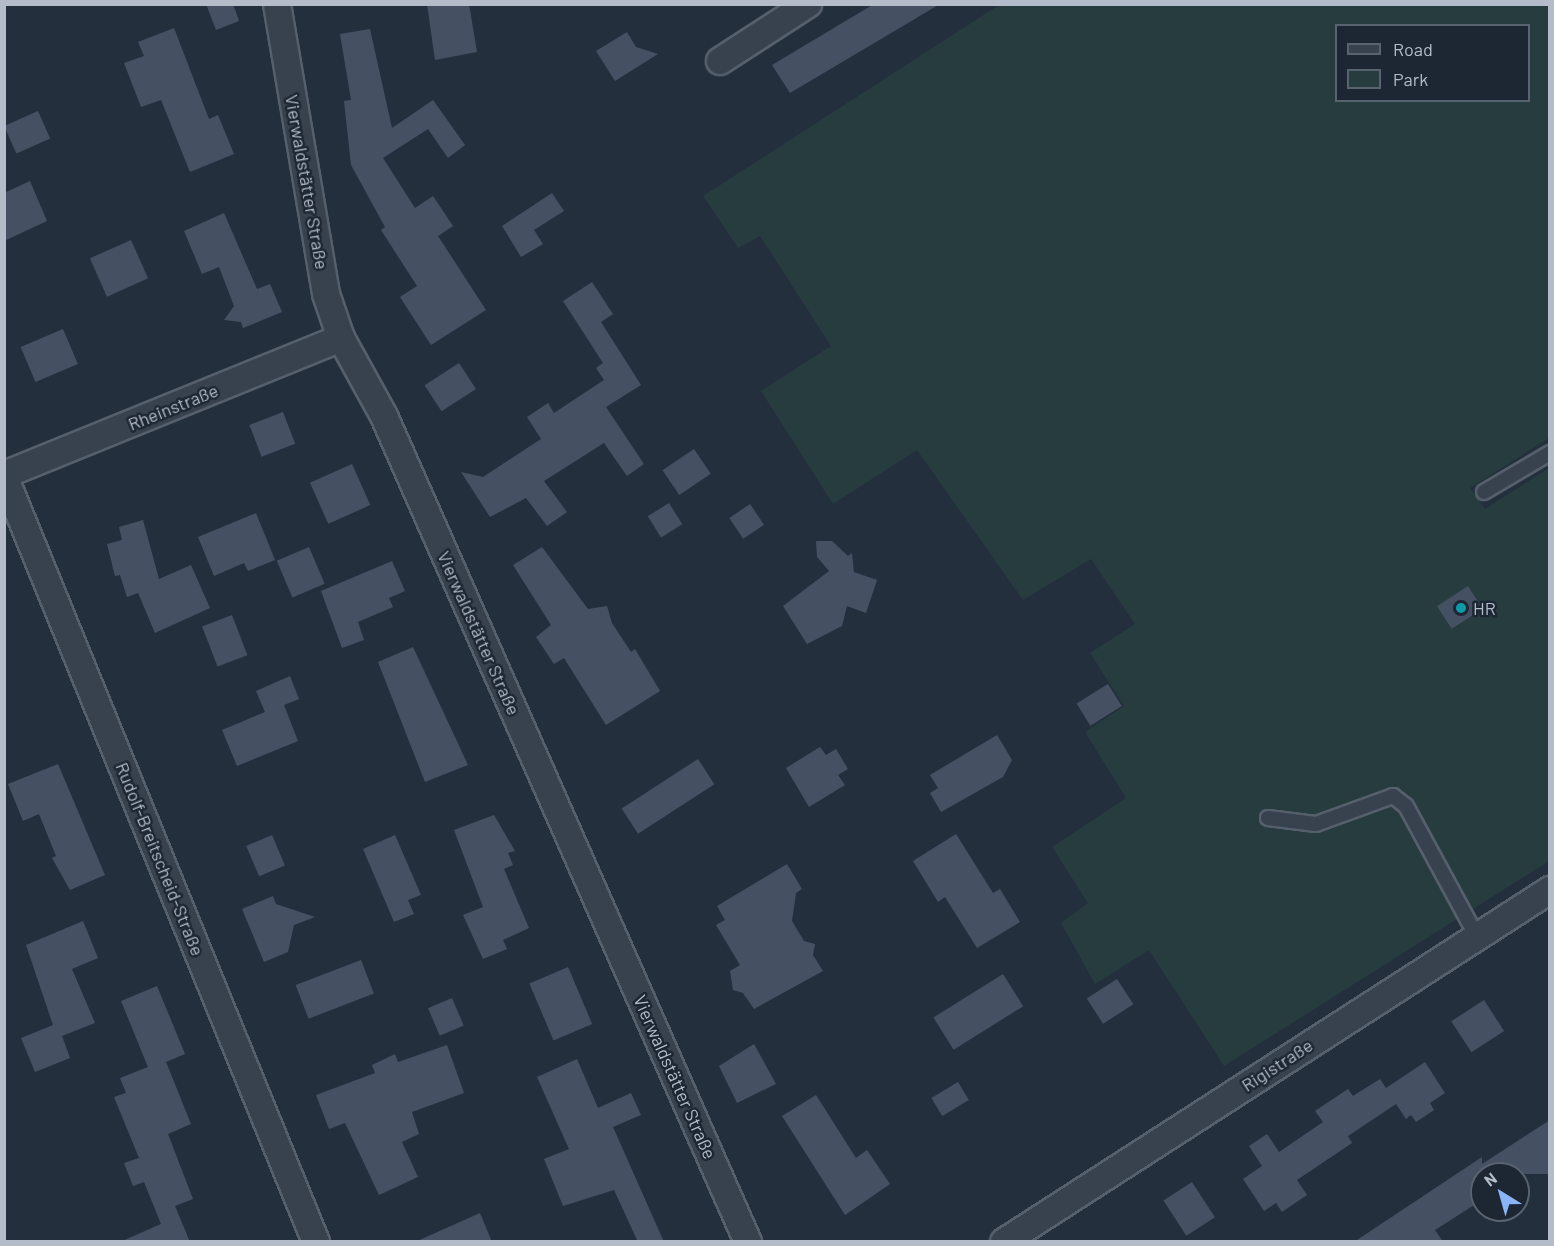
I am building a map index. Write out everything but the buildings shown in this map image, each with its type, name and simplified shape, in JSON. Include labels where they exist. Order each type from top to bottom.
[{"type":"street","name":"Vierwaldstätter Straße","points":[[277,4],[326,294],[341,338],[384,416],[748,1242]]},
{"type":"street","points":[[720,61],[808,4]]},
{"type":"street","name":"Rheinstraße","points":[[4,475],[341,338]]},
{"type":"street","name":"Rudolf-Breitscheid-Straße","points":[[4,475],[316,1242]]},
{"type":"street","name":"Rigistraße","points":[[1004,1242],[1550,890]]},
{"type":"lane","points":[[1484,492],[1550,453]]},
{"type":"lane","points":[[1268,818],[1316,824],[1379,796],[1393,796],[1406,806],[1477,937]]},
{"type":"green space","points":[[999,5],[1549,5],[1549,438],[1470,488],[1485,509],[1549,468],[1549,861],[1224,1066],[1149,950],[1095,984],[1061,923],[1088,903],[1052,847],[1126,798],[1085,732],[1124,706],[1090,653],[1135,624],[1091,559],[1023,600],[917,450],[833,504],[761,391],[831,346],[760,236],[738,248],[703,196]]},
{"type":"place","name":"HR","points":[[1461,608]]}]
